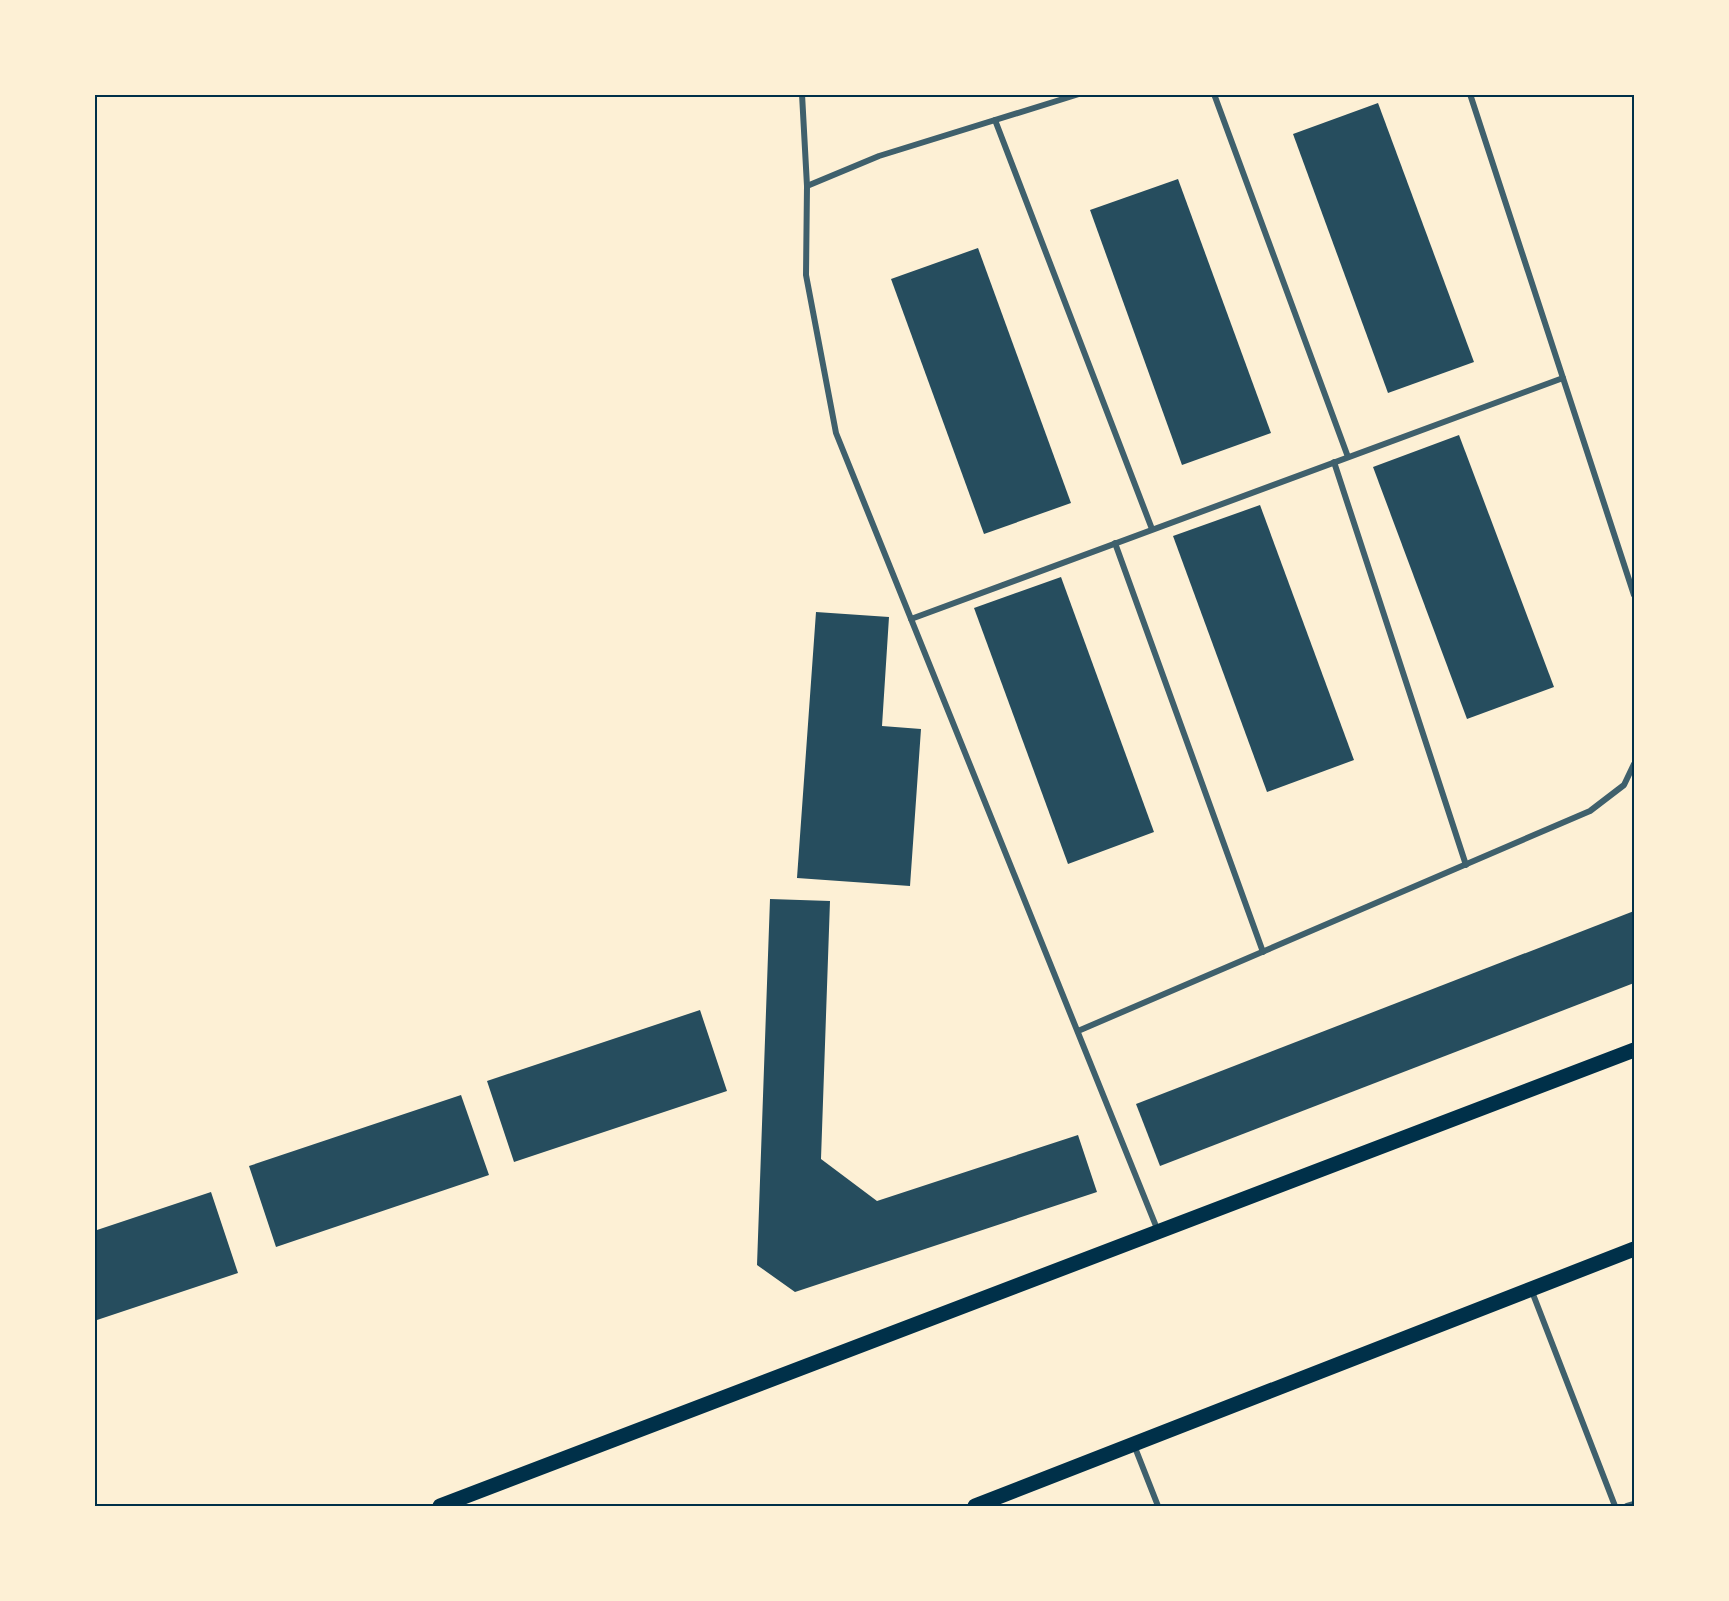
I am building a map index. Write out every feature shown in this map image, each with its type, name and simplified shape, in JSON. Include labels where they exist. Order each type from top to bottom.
[{"type":"main road","points":[[440,1506],[1635,1050]]},
{"type":"main road","points":[[975,1506],[1635,1249]]},
{"type":"street","points":[[802,94],[807,186],[806,275],[836,433],[1158,1232]]},
{"type":"street","points":[[807,186],[879,156],[1079,94]]},
{"type":"street","points":[[1214,94],[1348,457]]},
{"type":"street","points":[[1470,94],[1635,595]]},
{"type":"street","points":[[995,120],[1152,529]]},
{"type":"street","points":[[911,619],[1563,378]]},
{"type":"street","points":[[1334,462],[1466,865]]},
{"type":"street","points":[[1115,543],[1263,952]]},
{"type":"street","points":[[1078,1031],[1590,811],[1624,785],[1635,764]]},
{"type":"street","points":[[1531,1289],[1615,1506]]},
{"type":"street","points":[[1133,1444],[1158,1506]]},
{"type":"street","points":[[1627,1506],[1635,1504]]},
{"type":"building","points":[[1378,103],[1474,362],[1388,393],[1293,134]]},
{"type":"building","points":[[1178,179],[1271,433],[1182,465],[1090,210]]},
{"type":"building","points":[[978,248],[1071,503],[984,534],[891,279]]},
{"type":"building","points":[[1459,435],[1554,687],[1467,719],[1373,467]]},
{"type":"building","points":[[1260,505],[1354,760],[1267,792],[1173,536]]},
{"type":"building","points":[[1061,577],[1154,832],[1068,864],[974,608]]},
{"type":"building","points":[[816,612],[889,617],[882,726],[921,729],[910,886],[797,878]]},
{"type":"building","points":[[770,899],[830,901],[821,1159],[877,1201],[1078,1135],[1097,1192],[795,1292],[757,1265]]},
{"type":"building","points":[[1634,911],[1634,983],[1160,1166],[1136,1104]]},
{"type":"building","points":[[700,1010],[727,1091],[514,1162],[487,1081]]},
{"type":"building","points":[[461,1095],[489,1175],[276,1247],[249,1166]]},
{"type":"building","points":[[211,1192],[238,1273],[94,1321],[94,1231]]}]
